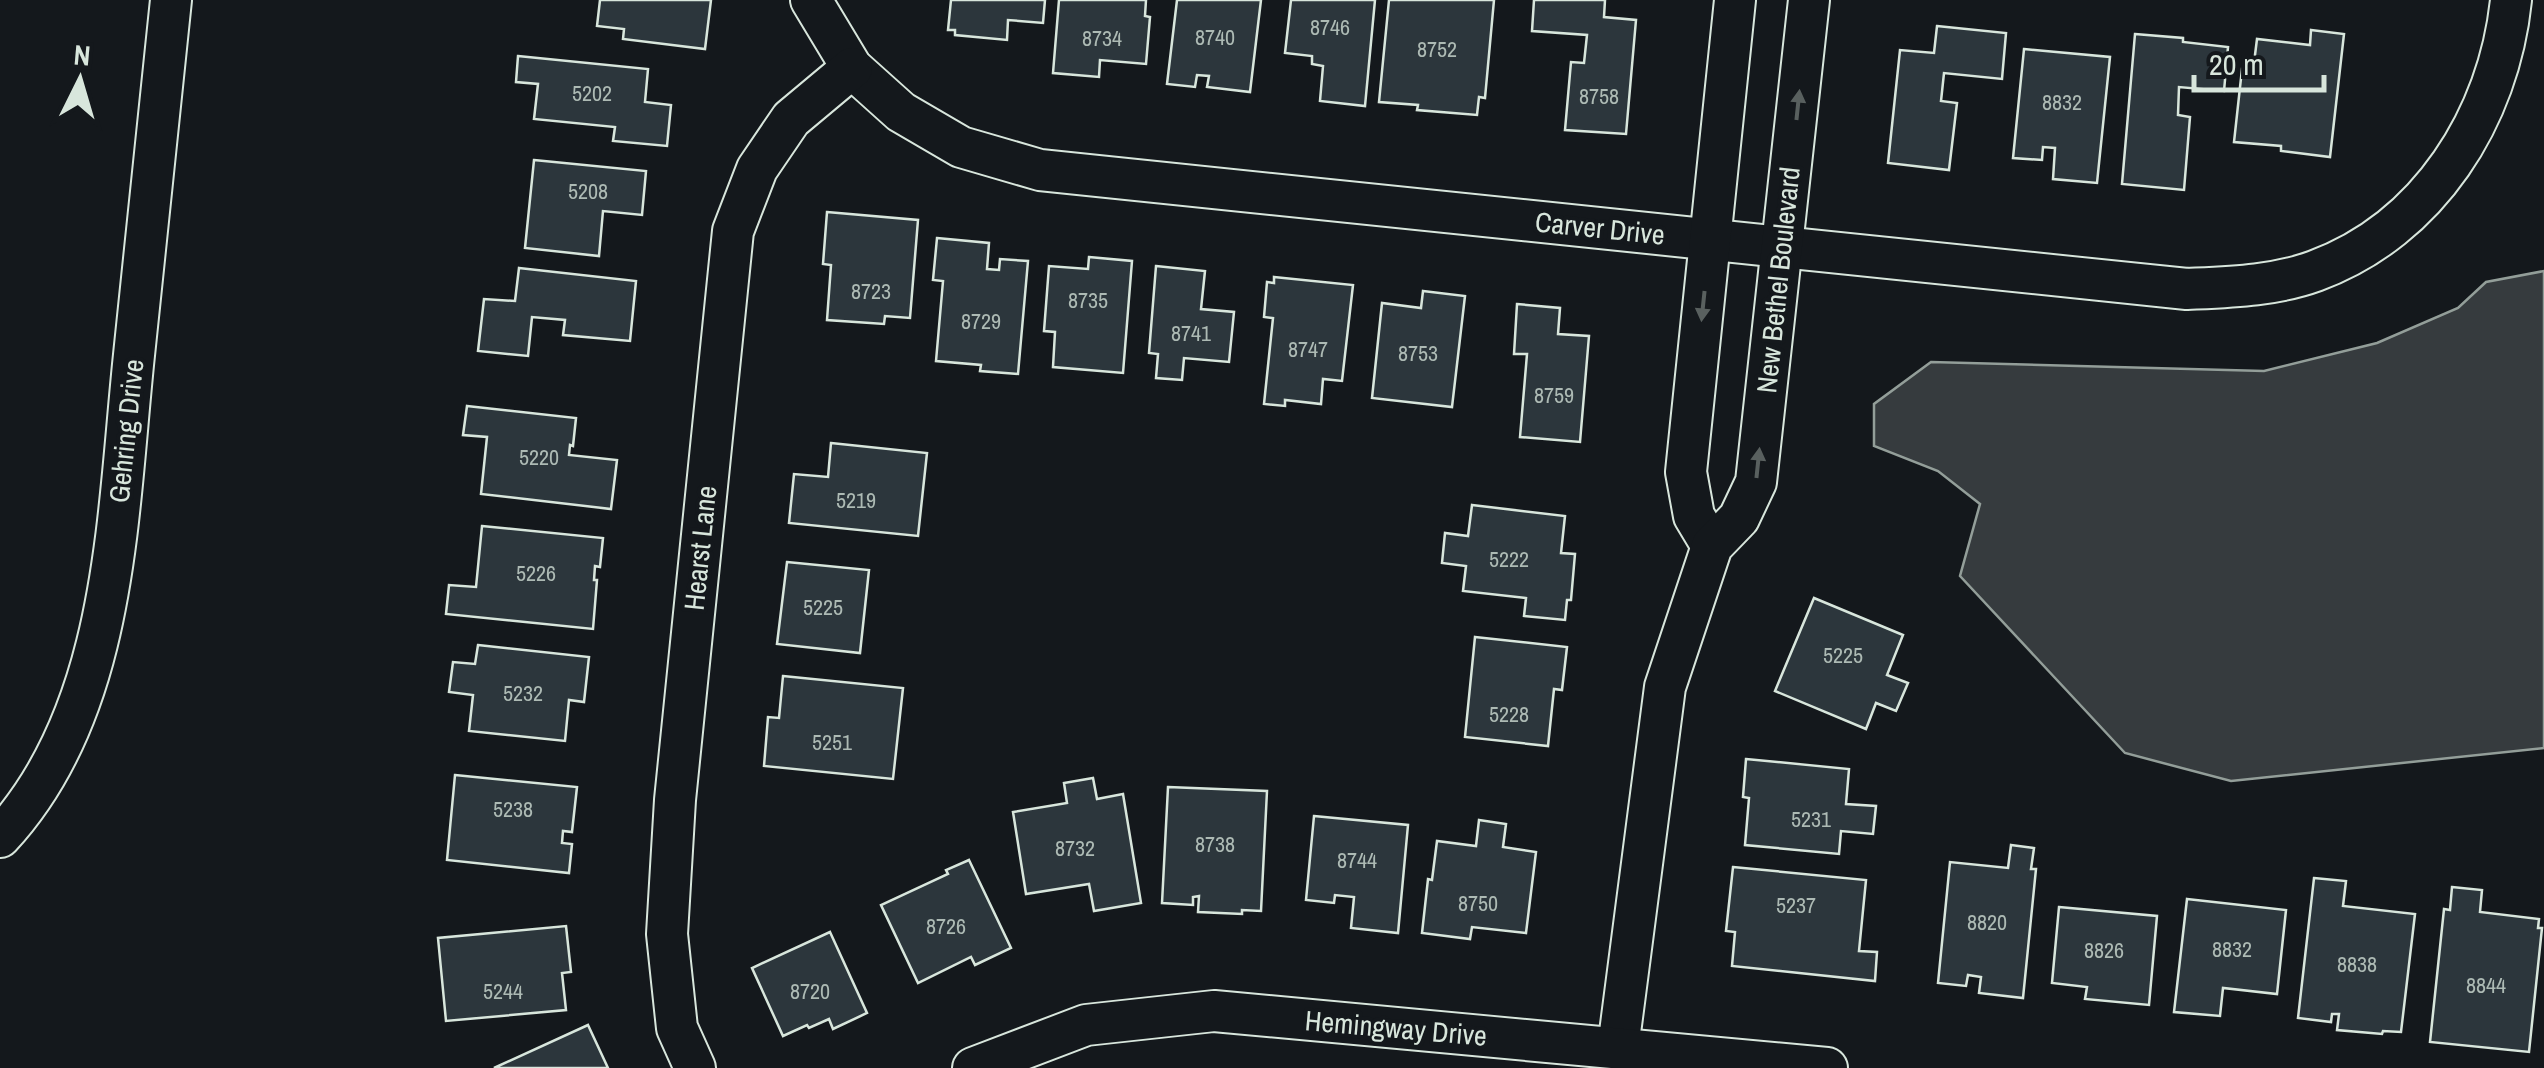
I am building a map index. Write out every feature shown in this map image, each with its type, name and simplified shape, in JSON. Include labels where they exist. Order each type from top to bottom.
[{"type":"street","name":"Gehring Drive","points":[[0,836],[22,812],[57,756],[100,641],[114,545],[171,0]]},
{"type":"street","name":"Carver Drive","points":[[811,0],[852,68],[901,112],[961,147],[1040,170],[2186,289],[2253,286],[2314,272],[2369,245],[2415,208],[2458,156],[2488,99],[2507,36],[2510,0]]},
{"type":"street","points":[[1712,546],[1694,516],[1686,472],[1735,0]]},
{"type":"street","name":"New Bethel Boulevard","points":[[1618,1048],[1665,687],[1712,546],[1739,518],[1756,482],[1810,0]]},
{"type":"street","name":"Hearst Lane","points":[[695,1068],[677,1028],[667,934],[674,800],[733,231],[757,169],[791,119],[852,68]]},
{"type":"street","name":"Hemingway Drive","points":[[973,1068],[1086,1025],[1214,1012],[1827,1068]]},
{"type":"shaded area","points":[[2544,271],[2544,748],[2231,781],[2125,753],[1960,576],[1980,504],[1938,471],[1874,446],[1874,404],[1931,362],[2264,371],[2377,343],[2458,308],[2486,282]]},
{"type":"building","points":[[600,0],[711,0],[705,49],[623,39],[624,29],[597,26]]},
{"type":"building","points":[[951,0],[1045,0],[1043,23],[1008,20],[1007,40],[955,35],[955,30],[948,30]]},
{"type":"building","points":[[1059,0],[1146,0],[1145,16],[1150,17],[1146,64],[1100,60],[1099,77],[1053,73]]},
{"type":"building","points":[[1177,0],[1261,0],[1250,92],[1207,87],[1209,76],[1197,75],[1195,87],[1167,84]]},
{"type":"building","points":[[1291,0],[1375,0],[1365,106],[1320,101],[1323,66],[1312,64],[1312,56],[1285,53]]},
{"type":"building","points":[[1389,0],[1494,0],[1485,98],[1479,97],[1477,115],[1379,102]]},
{"type":"building","points":[[1534,0],[1605,0],[1604,17],[1636,20],[1626,134],[1565,130],[1571,62],[1584,63],[1587,35],[1532,31]]},
{"type":"building","points":[[1937,26],[2006,33],[2002,79],[1944,73],[1941,101],[1957,103],[1949,170],[1888,163],[1900,50],[1934,53]]},
{"type":"building","points":[[2311,30],[2344,34],[2330,157],[2281,151],[2281,146],[2234,142],[2242,69],[2253,71],[2257,39],[2310,45]]},
{"type":"building","points":[[2135,34],[2228,47],[2224,91],[2179,87],[2178,115],[2190,117],[2184,190],[2122,184]]},
{"type":"building","points":[[2024,49],[2110,57],[2097,183],[2053,179],[2055,148],[2043,147],[2042,160],[2013,158]]},
{"type":"building","points":[[518,56],[648,69],[645,102],[671,105],[667,146],[613,141],[615,127],[534,119],[538,84],[516,82]]},
{"type":"building","points":[[534,160],[646,171],[642,215],[603,211],[599,256],[525,248]]},
{"type":"building","points":[[827,212],[918,220],[910,318],[885,316],[884,324],[827,320],[831,265],[823,264]]},
{"type":"building","points":[[937,238],[989,243],[987,269],[999,270],[1000,259],[1028,261],[1018,374],[980,371],[981,365],[936,361],[943,281],[933,280]]},
{"type":"building","points":[[1089,257],[1132,261],[1123,373],[1053,367],[1055,332],[1044,331],[1049,266],[1088,269]]},
{"type":"building","points":[[1156,266],[1205,271],[1201,309],[1234,312],[1229,362],[1184,358],[1182,380],[1156,378],[1158,354],[1149,353]]},
{"type":"building","points":[[519,268],[636,281],[630,341],[563,335],[565,320],[532,317],[528,356],[478,351],[484,299],[515,301]]},
{"type":"building","points":[[1274,277],[1353,285],[1342,381],[1323,379],[1321,404],[1285,400],[1285,406],[1264,404],[1273,318],[1264,317],[1267,282],[1274,283]]},
{"type":"building","points":[[1423,291],[1465,296],[1452,407],[1372,398],[1382,303],[1421,308]]},
{"type":"building","points":[[1517,304],[1560,308],[1558,334],[1589,336],[1580,442],[1520,437],[1527,354],[1514,354]]},
{"type":"building","points":[[467,406],[576,418],[569,455],[617,460],[611,509],[481,494],[487,437],[463,435]]},
{"type":"building","points":[[831,443],[927,453],[918,536],[789,523],[794,474],[828,477]]},
{"type":"building","points":[[1472,505],[1565,516],[1561,553],[1575,554],[1565,620],[1524,616],[1526,598],[1463,591],[1466,566],[1442,563],[1445,533],[1468,536]]},
{"type":"building","points":[[482,526],[603,538],[600,567],[595,566],[593,629],[446,614],[449,585],[476,587]]},
{"type":"building","points":[[787,562],[869,570],[860,653],[777,644]]},
{"type":"building","points":[[1814,598],[1903,635],[1887,675],[1908,683],[1896,711],[1876,703],[1866,729],[1775,691]]},
{"type":"building","points":[[1475,637],[1567,647],[1562,690],[1554,689],[1548,746],[1465,737]]},
{"type":"building","points":[[478,645],[589,657],[584,702],[569,700],[565,741],[469,731],[473,695],[449,692],[453,662],[475,664]]},
{"type":"building","points":[[783,676],[903,688],[893,779],[764,766],[768,717],[779,718]]},
{"type":"building","points":[[1746,759],[1849,769],[1846,804],[1876,806],[1873,834],[1841,831],[1839,854],[1745,845],[1749,798],[1743,797]]},
{"type":"building","points":[[455,775],[577,787],[572,832],[563,831],[562,843],[572,844],[569,873],[447,860]]},
{"type":"building","points":[[1093,778],[1097,799],[1123,794],[1141,903],[1094,911],[1089,884],[1026,894],[1013,812],[1067,803],[1064,783]]},
{"type":"building","points":[[1168,787],[1267,791],[1261,911],[1198,912],[1199,896],[1193,897],[1193,905],[1162,903]]},
{"type":"building","points":[[1314,816],[1408,825],[1398,933],[1351,928],[1354,897],[1335,895],[1334,903],[1306,900]]},
{"type":"building","points":[[1479,820],[1506,824],[1503,847],[1536,852],[1526,933],[1472,927],[1470,939],[1422,933],[1437,841],[1476,846]]},
{"type":"building","points":[[2011,845],[2034,848],[2031,869],[2036,869],[2023,998],[1979,993],[1981,977],[1968,975],[1966,986],[1938,983],[1950,862],[2008,868]]},
{"type":"building","points":[[969,860],[1011,948],[975,965],[971,957],[918,983],[881,905]]},
{"type":"building","points":[[1733,867],[1866,880],[1859,951],[1877,952],[1875,981],[1732,966],[1735,932],[1726,931]]},
{"type":"building","points":[[2314,878],[2346,881],[2343,906],[2415,914],[2401,1032],[2337,1030],[2339,1014],[2332,1014],[2331,1022],[2298,1018]]},
{"type":"building","points":[[2452,887],[2482,890],[2480,912],[2539,919],[2538,928],[2542,928],[2529,1052],[2430,1042],[2444,909],[2450,910]]},
{"type":"building","points":[[2187,899],[2286,910],[2277,994],[2223,988],[2220,1016],[2174,1012]]},
{"type":"building","points":[[2059,907],[2157,916],[2149,1005],[2085,999],[2087,987],[2052,983]]},
{"type":"building","points":[[566,926],[571,972],[562,973],[566,1010],[446,1021],[438,938]]},
{"type":"building","points":[[830,932],[867,1013],[833,1029],[829,1019],[783,1036],[752,968]]},
{"type":"building","points":[[588,1025],[608,1068],[494,1068]]}]
